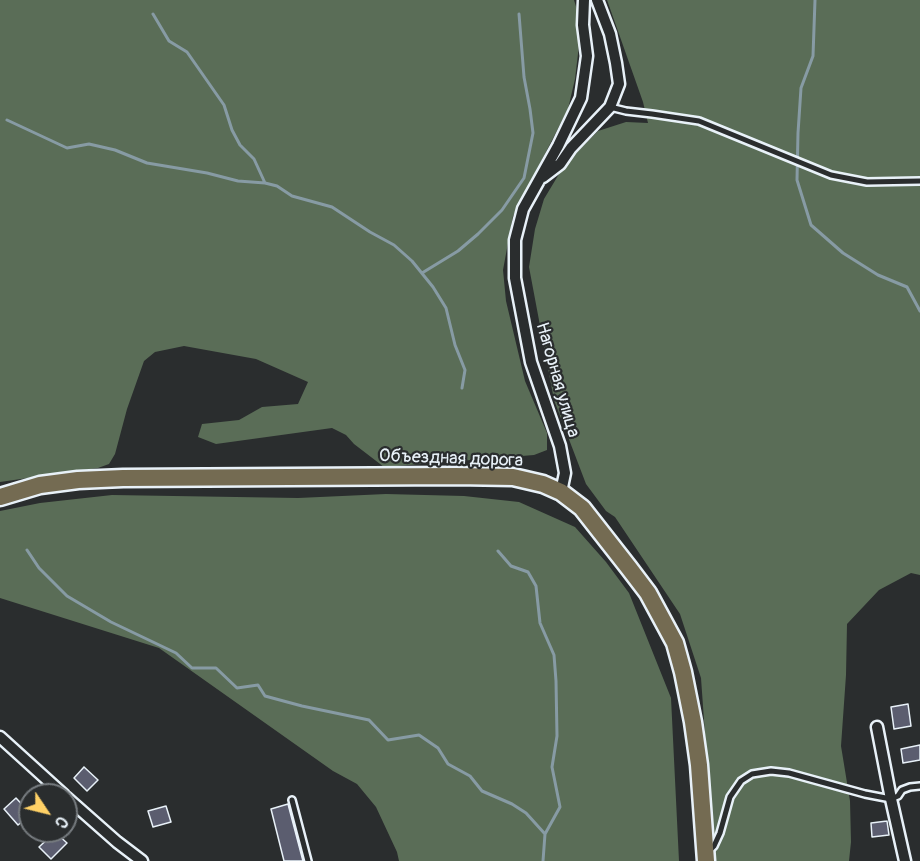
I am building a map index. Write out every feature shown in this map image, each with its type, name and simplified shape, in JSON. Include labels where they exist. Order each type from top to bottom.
[{"type":"main road","name":"Объездная дорога","points":[[0,497],[40,485],[123,478],[513,477],[543,484],[561,492],[582,508],[648,593],[675,643],[693,722],[699,765],[706,857]]},
{"type":"street","name":"Нагорная улица","points":[[561,492],[565,473],[560,446],[531,362],[515,278],[515,240],[523,209],[537,180],[558,147],[581,98],[587,56],[583,25],[584,0]]},
{"type":"street","points":[[537,180],[560,164],[571,148],[610,107],[619,84],[610,34],[597,0]]},
{"type":"street","points":[[876,727],[905,861]]},
{"type":"street","points":[[0,736],[51,783]]},
{"type":"street","points":[[78,808],[142,861]]},
{"type":"lane","points":[[610,107],[699,122],[831,175],[867,182],[920,181]]},
{"type":"lane","points":[[706,857],[720,833],[730,797],[741,781],[752,774],[771,771],[789,773],[891,799],[898,796],[902,790],[920,786]]},
{"type":"lane","points":[[292,800],[308,861]]},
{"type":"green space","points":[[0,0],[574,0],[578,13],[580,37],[575,79],[568,109],[513,216],[503,270],[506,301],[525,381],[547,433],[547,450],[534,455],[384,467],[346,435],[332,428],[216,444],[198,437],[202,424],[239,420],[262,407],[298,404],[308,382],[256,359],[184,346],[155,352],[144,361],[127,409],[115,454],[109,464],[98,468],[0,482]]},
{"type":"green space","points":[[607,0],[920,0],[920,575],[911,573],[879,590],[847,624],[841,746],[850,801],[849,861],[714,861],[701,678],[680,614],[615,517],[606,511],[586,484],[554,400],[529,267],[535,229],[544,199],[559,174],[598,131],[626,122],[648,123],[643,102]]},
{"type":"green space","points":[[386,494],[464,496],[519,502],[575,527],[606,562],[629,593],[671,698],[679,861],[399,861],[376,807],[357,784],[333,771],[159,648],[0,598],[0,511],[40,503],[112,495],[298,498]]},
{"type":"building","points":[[908,704],[911,726],[894,729],[891,707]]},
{"type":"building","points":[[920,745],[920,760],[903,763],[901,749]]},
{"type":"building","points":[[84,767],[98,780],[87,791],[74,778]]},
{"type":"building","points":[[16,798],[18,800],[18,825],[4,809]]},
{"type":"building","points":[[288,804],[303,861],[284,861],[271,809]]},
{"type":"building","points":[[166,806],[171,822],[153,827],[148,811]]},
{"type":"building","points":[[887,821],[889,835],[872,837],[871,823]]},
{"type":"building","points":[[43,843],[67,843],[51,859],[39,847]]},
{"type":"waterway","points":[[815,0],[813,56],[801,88],[797,180],[811,225],[843,253],[878,275],[907,287],[920,311]]},
{"type":"waterway","points":[[153,14],[169,41],[187,52],[224,105],[232,130],[240,145],[254,159],[265,183]]},
{"type":"waterway","points":[[422,273],[458,251],[478,234],[502,210],[524,178],[533,133],[524,77],[519,14]]},
{"type":"waterway","points":[[7,120],[67,148],[89,144],[115,150],[147,163],[207,173],[238,181],[265,183],[277,186],[292,196],[332,207],[394,245],[412,261],[433,287],[446,308],[455,345],[465,370],[462,388]]},
{"type":"waterway","points":[[27,550],[39,568],[67,596],[111,622],[176,653],[192,668],[216,668],[237,688],[258,685],[265,696],[369,720],[388,740],[419,735],[438,748],[448,764],[470,776],[482,791],[526,813],[545,834]]},
{"type":"waterway","points":[[498,551],[511,566],[528,572],[536,586],[540,623],[554,655],[557,736],[552,767],[560,807],[545,834],[543,861]]}]
